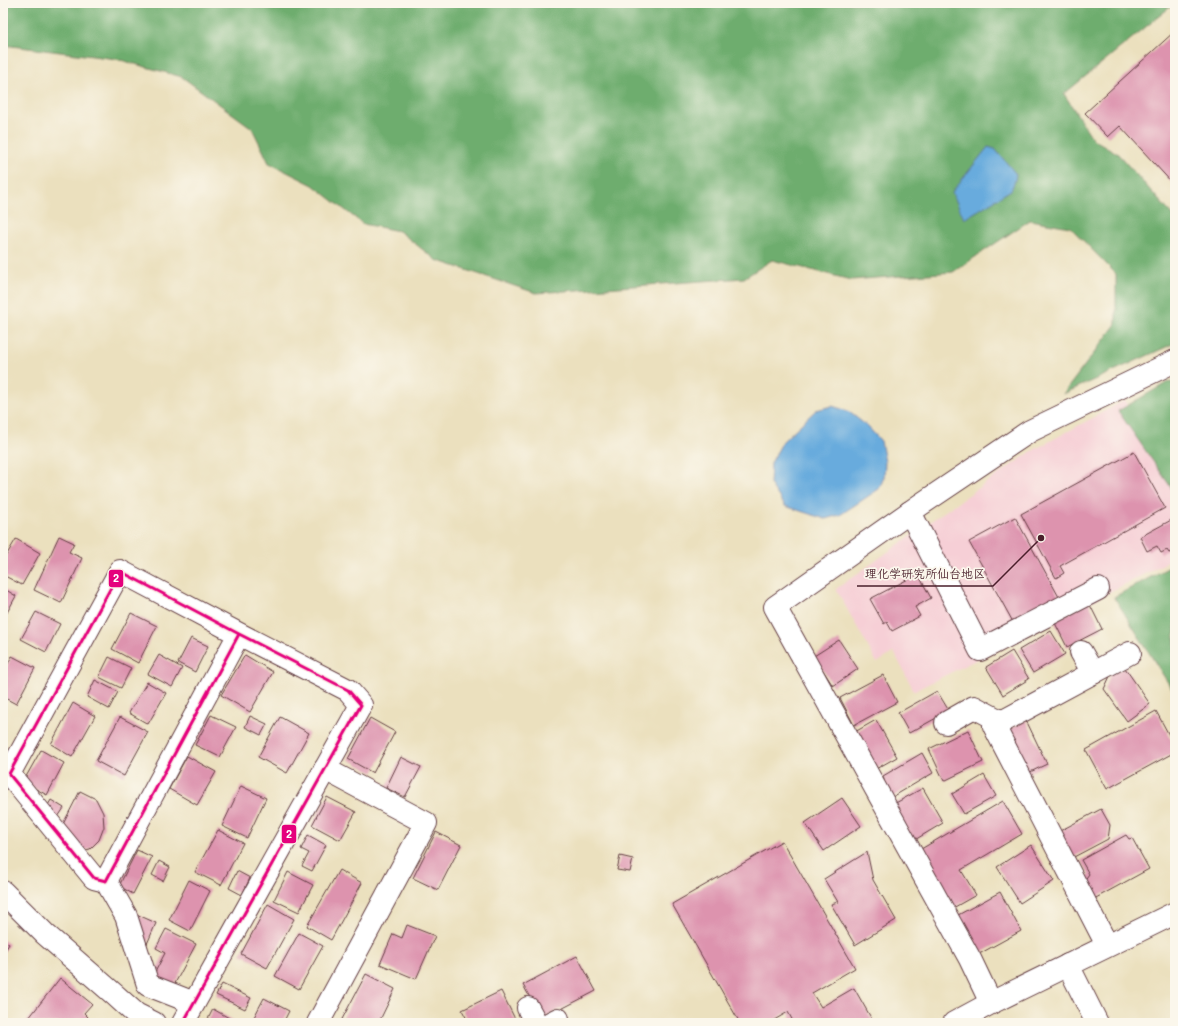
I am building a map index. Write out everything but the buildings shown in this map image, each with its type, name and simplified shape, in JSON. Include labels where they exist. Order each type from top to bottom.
[{"type":"street","points":[[991,1003],[970,959],[775,607],[910,512],[1030,431],[1175,361]]},
{"type":"street","points":[[910,512],[980,650],[1098,589]]},
{"type":"street","points":[[183,1023],[361,705],[348,690],[120,571],[9,774],[94,878],[106,882],[126,916],[148,985],[194,1003]]},
{"type":"street","points":[[106,882],[239,634]]},
{"type":"street","points":[[1081,652],[1093,673]]},
{"type":"street","points":[[1107,945],[994,726],[1130,653]]},
{"type":"street","points":[[946,723],[974,707],[1002,722]]},
{"type":"street","points":[[318,1023],[426,824],[325,769]]},
{"type":"street","points":[[3,892],[45,934],[140,1020]]},
{"type":"street","points":[[954,1023],[1107,945],[1175,913]]},
{"type":"street","points":[[1068,965],[1097,1023]]},
{"type":"shaded area","points":[[1125,400],[1175,487],[1175,558],[914,691],[894,652],[877,663],[836,589],[1032,451]]},
{"type":"green space","points":[[3,3],[1175,3],[1064,94],[1093,139],[1117,153],[1175,218],[1175,343],[1063,394],[1116,324],[1116,274],[1070,227],[1030,220],[953,272],[851,280],[772,260],[744,278],[536,293],[436,260],[399,231],[363,224],[313,185],[269,163],[252,128],[182,77],[117,59],[3,45]]},
{"type":"green space","points":[[1168,382],[1175,383],[1175,493],[1118,411]]},
{"type":"green space","points":[[1175,564],[1175,694],[1114,597]]},
{"type":"water","points":[[988,147],[995,149],[1016,174],[1015,181],[1011,190],[964,219],[952,192]]},
{"type":"water","points":[[832,406],[848,411],[867,426],[881,441],[885,462],[884,477],[879,489],[840,515],[825,519],[785,506],[770,484],[771,463],[783,441],[816,410]]},
{"type":"transit line","name":"2","points":[[183,1023],[361,705],[348,690],[120,571],[9,774],[94,878],[106,881],[239,634]]},
{"type":"place","name":"理化学研究所仙台地区","points":[[1041,538]]}]
